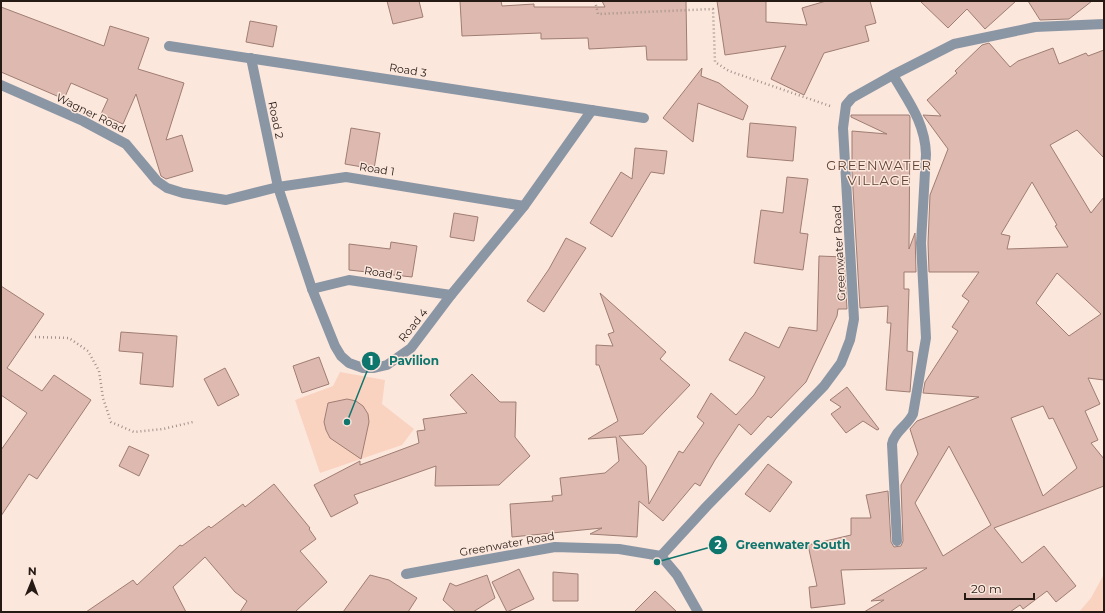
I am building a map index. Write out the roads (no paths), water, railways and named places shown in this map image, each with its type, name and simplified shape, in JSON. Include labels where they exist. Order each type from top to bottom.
[{"type":"street","points":[[897,542],[892,444],[894,438],[910,421],[913,414],[926,338],[921,243],[926,140],[921,125],[893,75],[954,44],[1035,27],[1104,24]]},
{"type":"street","name":"Road 3","points":[[169,46],[644,118]]},
{"type":"street","name":"Road 2","points":[[251,58],[278,187]]},
{"type":"street","name":"Greenwater Road","points":[[406,574],[555,546],[619,549],[661,556],[706,507],[824,386],[841,363],[850,340],[854,319],[843,128],[846,105],[852,98],[893,75]]},
{"type":"street","name":"Wagner Road","points":[[1,85],[83,121],[126,144],[157,181],[168,188],[226,200]]},
{"type":"street","name":"Road 4","points":[[278,187],[312,289],[335,346],[341,356],[349,363],[363,368],[374,368],[387,365],[411,348],[451,295],[524,206],[592,110]]},
{"type":"street","name":"Road 1","points":[[226,200],[278,187],[346,177],[524,206]]},
{"type":"street","name":"Road 5","points":[[312,289],[349,280],[451,295]]},
{"type":"street","points":[[661,556],[677,575],[698,612]]},
{"type":"place","name":"Pavilion","points":[[347,422]]},
{"type":"place","name":"Greenwater South","points":[[657,562]]},
{"type":"district","name":"GREENWATER VILLAGE","points":[[879,172]]}]
